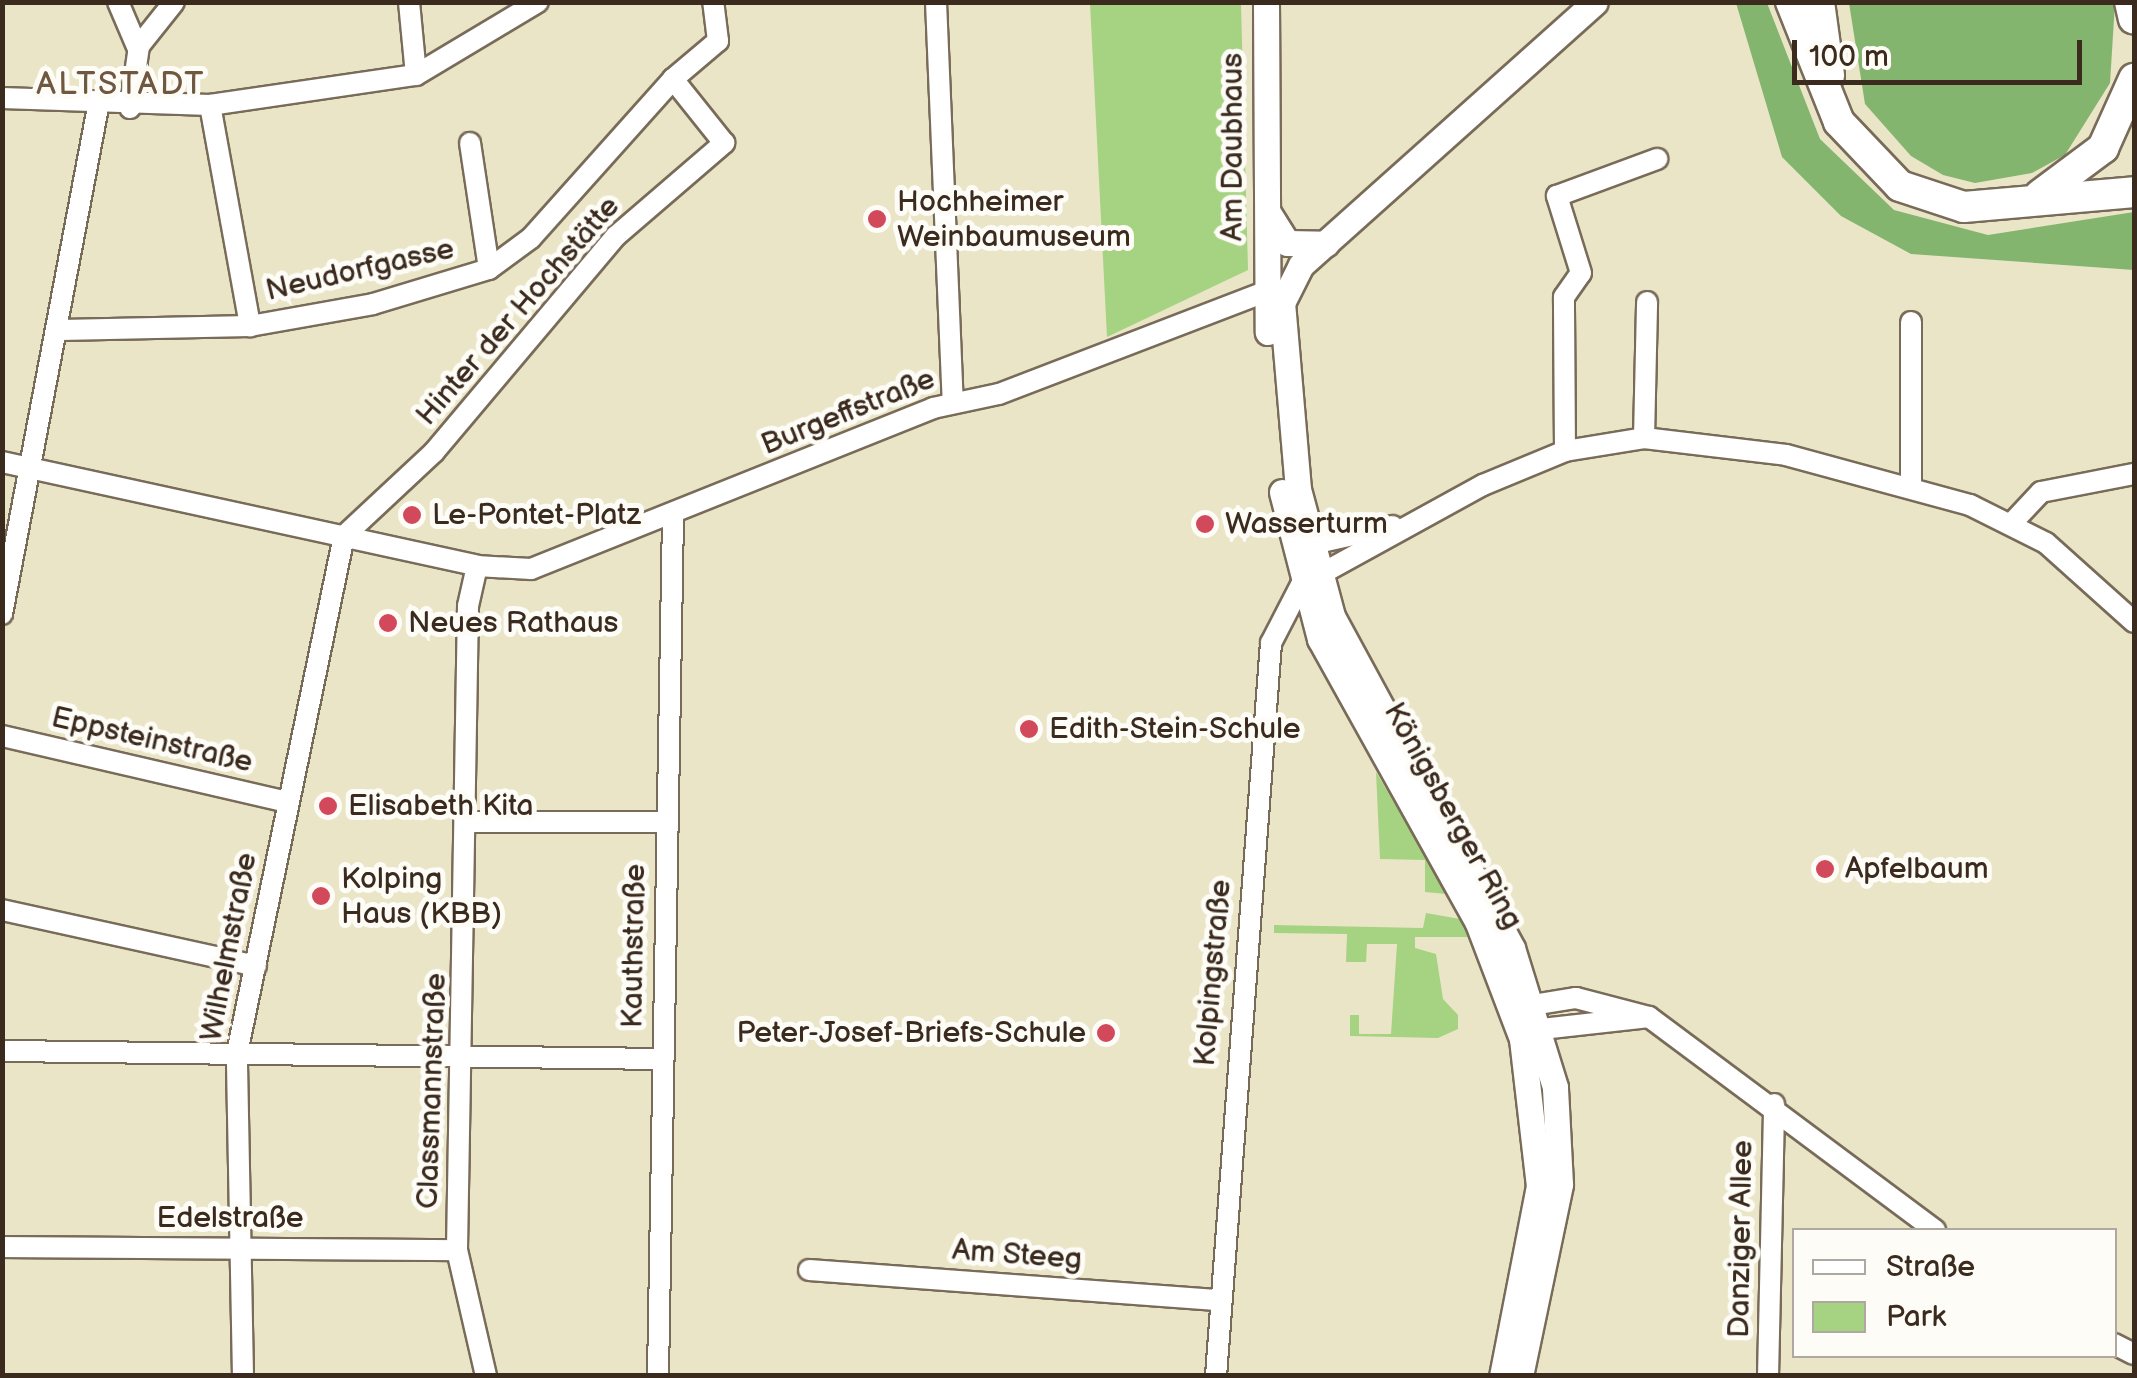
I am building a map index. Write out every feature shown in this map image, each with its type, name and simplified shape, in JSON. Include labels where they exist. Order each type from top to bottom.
[{"type":"highway","points":[[1791,2],[1839,122],[1865,158],[1910,191],[1964,207],[2134,192]]},
{"type":"highway","points":[[1820,2],[1839,122]]},
{"type":"highway","points":[[2130,2],[2134,19]]},
{"type":"highway","points":[[2008,205],[2088,165],[2116,129],[2134,79]]},
{"type":"main road","name":"Am Daubhaus","points":[[1266,2],[1268,209],[1274,297]]},
{"type":"main road","points":[[1274,297],[1301,265],[1595,2]]},
{"type":"main road","points":[[1268,209],[1287,243],[1326,244]]},
{"type":"main road","name":"Königsberger Ring","points":[[1274,297],[1301,546],[1327,652],[1542,1030],[1560,1184],[1520,1376]]},
{"type":"main road","name":"Königsberger Ring","points":[[1502,1376],[1539,1186],[1525,1005]]},
{"type":"street","points":[[118,2],[138,48]]},
{"type":"street","points":[[130,108],[138,48],[174,2]]},
{"type":"street","points":[[409,2],[416,75]]},
{"type":"street","points":[[2,98],[98,107],[210,105],[416,75],[538,2]]},
{"type":"street","name":"Neudorfgasse","points":[[61,330],[250,326],[373,304],[489,269],[530,238],[673,79],[718,42],[714,2]]},
{"type":"street","points":[[936,2],[953,403]]},
{"type":"street","name":"Hinter der Hochstätte","points":[[344,536],[434,452],[616,236],[724,143],[673,79]]},
{"type":"street","points":[[210,105],[250,326]]},
{"type":"street","points":[[2,614],[35,469],[98,107]]},
{"type":"street","points":[[470,143],[489,269]]},
{"type":"street","points":[[1565,451],[1564,297],[1581,273],[1557,196],[1657,159]]},
{"type":"street","name":"Burgeffstraße","points":[[2,462],[477,566],[531,569],[673,517],[953,403],[1274,297]]},
{"type":"street","points":[[1644,438],[1647,302]]},
{"type":"street","points":[[1911,322],[1911,486]]},
{"type":"street","points":[[1311,580],[1400,525],[1565,451],[1644,438],[1750,448],[1911,486],[2010,524],[2092,578],[2134,622]]},
{"type":"street","points":[[2010,524],[2041,492],[2134,474]]},
{"type":"street","name":"Kauthstraße","points":[[658,1376],[673,517]]},
{"type":"street","points":[[1301,546],[1400,525]]},
{"type":"street","name":"Wilhelmstraße","points":[[242,1376],[237,1053],[344,536]]},
{"type":"street","name":"Classmannstraße","points":[[477,566],[468,606],[464,1055],[457,1250],[486,1376]]},
{"type":"street","name":"Kolpingstraße","points":[[1216,1376],[1271,643],[1311,580]]},
{"type":"street","name":"Eppsteinstraße","points":[[2,736],[288,802]]},
{"type":"street","points":[[467,822],[666,822]]},
{"type":"street","points":[[2,910],[256,966]]},
{"type":"street","name":"Danziger Allee","points":[[1525,1005],[1576,998],[1649,1017],[1774,1104],[1932,1228]]},
{"type":"street","points":[[1542,1030],[1649,1017]]},
{"type":"street","points":[[2,1051],[662,1059]]},
{"type":"street","name":"Danziger Allee","points":[[1768,1376],[1774,1104]]},
{"type":"street","name":"Edelstraße","points":[[2,1247],[457,1250]]},
{"type":"street","name":"Am Steeg","points":[[809,1270],[1220,1300]]},
{"type":"green space","points":[[1090,3],[1241,3],[1248,270],[1107,337]]},
{"type":"green space","points":[[1736,3],[1767,3],[1820,139],[1894,210],[1988,235],[2134,212],[2134,270],[1911,254],[1841,216],[1782,157]]},
{"type":"green space","points":[[1849,3],[2115,3],[2110,83],[2065,155],[2032,173],[1975,183],[1943,175],[1911,156],[1865,104]]},
{"type":"green space","points":[[1376,772],[1446,894],[1425,892],[1425,860],[1380,859]]},
{"type":"green space","points":[[1426,913],[1460,919],[1469,937],[1415,937],[1415,948],[1436,954],[1443,999],[1458,1015],[1458,1029],[1438,1038],[1350,1036],[1350,1015],[1359,1015],[1359,1034],[1391,1034],[1397,944],[1367,944],[1366,962],[1346,962],[1347,934],[1274,933],[1274,925],[1423,928]]},
{"type":"place","name":"Hochheimer Weinbaumuseum","points":[[877,219]]},
{"type":"place","name":"Le-Pontet-Platz","points":[[412,515]]},
{"type":"place","name":"Wasserturm","points":[[1205,524]]},
{"type":"place","name":"Neues Rathaus","points":[[388,623]]},
{"type":"place","name":"Edith-Stein-Schule","points":[[1029,729]]},
{"type":"place","name":"Elisabeth Kita","points":[[328,806]]},
{"type":"place","name":"Apfelbaum","points":[[1825,869]]},
{"type":"place","name":"Kolping Haus (KBB)","points":[[321,896]]},
{"type":"place","name":"Peter-Josef-Briefs-Schule","points":[[1106,1033]]},
{"type":"district","name":"ALTSTADT","points":[[121,85]]}]
